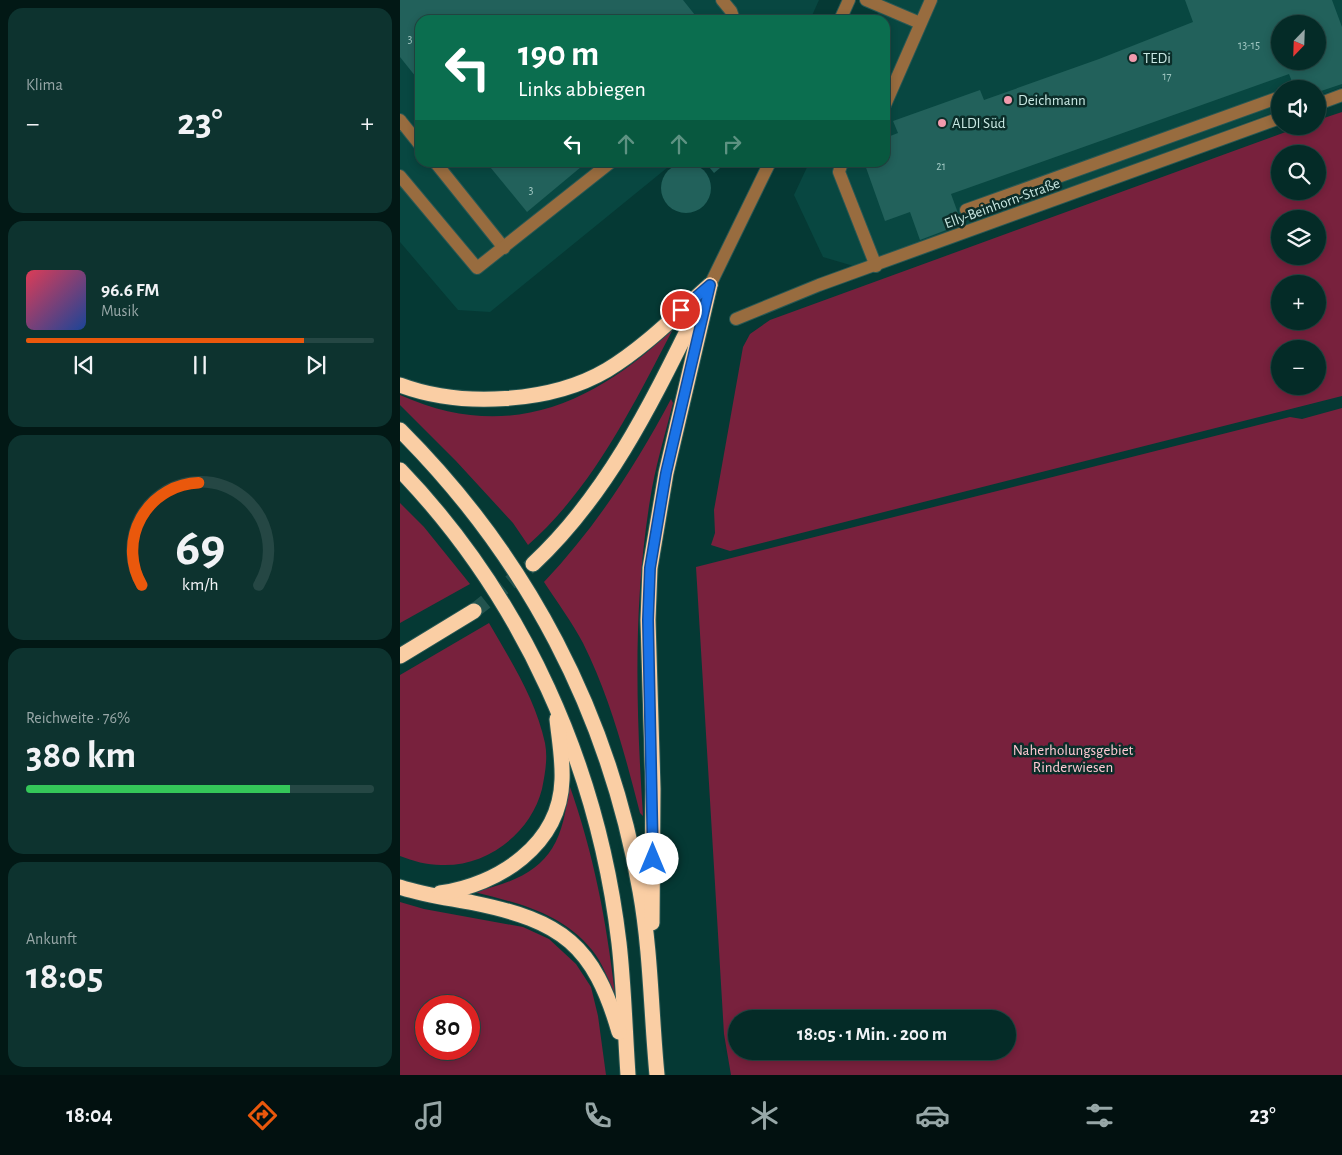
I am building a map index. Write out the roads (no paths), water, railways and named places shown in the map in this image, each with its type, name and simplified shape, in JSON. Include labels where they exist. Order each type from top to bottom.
[{"type":"highway","points":[[400,385],[454,397],[500,400],[542,394],[606,371],[636,350],[710,285]]},
{"type":"highway","points":[[533,564],[573,523],[619,459],[654,396],[710,285]]},
{"type":"highway","points":[[650,974],[653,789],[648,638],[650,568],[666,473],[710,285]]},
{"type":"highway","points":[[400,430],[454,488],[505,556],[533,599],[581,689],[609,763],[640,891],[650,974],[657,1075]]},
{"type":"highway","points":[[400,470],[440,514],[484,573],[534,656],[556,703],[584,782],[605,859],[619,943],[628,1075]]},
{"type":"highway","points":[[400,656],[474,611]]},
{"type":"highway","points":[[429,895],[479,885],[503,874],[527,854],[547,830],[557,806],[562,781],[556,703]]},
{"type":"highway","points":[[400,887],[534,918],[559,932],[582,951],[609,997],[627,1057]]},
{"type":"street","points":[[722,0],[732,15]]},
{"type":"street","points":[[842,15],[850,0]]},
{"type":"street","points":[[866,0],[920,23]]},
{"type":"street","points":[[890,94],[931,0]]},
{"type":"street","points":[[1326,101],[1342,95]]},
{"type":"street","points":[[966,210],[1271,100]]},
{"type":"street","points":[[400,120],[415,139]]},
{"type":"street","name":"Elly-Beinhorn-Straße","points":[[736,319],[819,285],[876,266],[1271,121]]},
{"type":"street","points":[[1120,153],[1127,175]]},
{"type":"street","points":[[438,167],[504,248]]},
{"type":"street","points":[[400,176],[477,268],[605,167]]},
{"type":"street","points":[[710,285],[768,167]]},
{"type":"street","points":[[840,167],[839,172],[876,266]]},
{"type":"tunnel","points":[[474,611],[533,564]]},
{"type":"place","name":"TEDi","points":[[1133,58]]},
{"type":"place","name":"Deichmann","points":[[1008,100]]},
{"type":"place","name":"ALDI Süd","points":[[942,123]]},
{"type":"park label","name":"Naherholungsgebiet Rinderwiesen","points":[[1073,758]]}]
